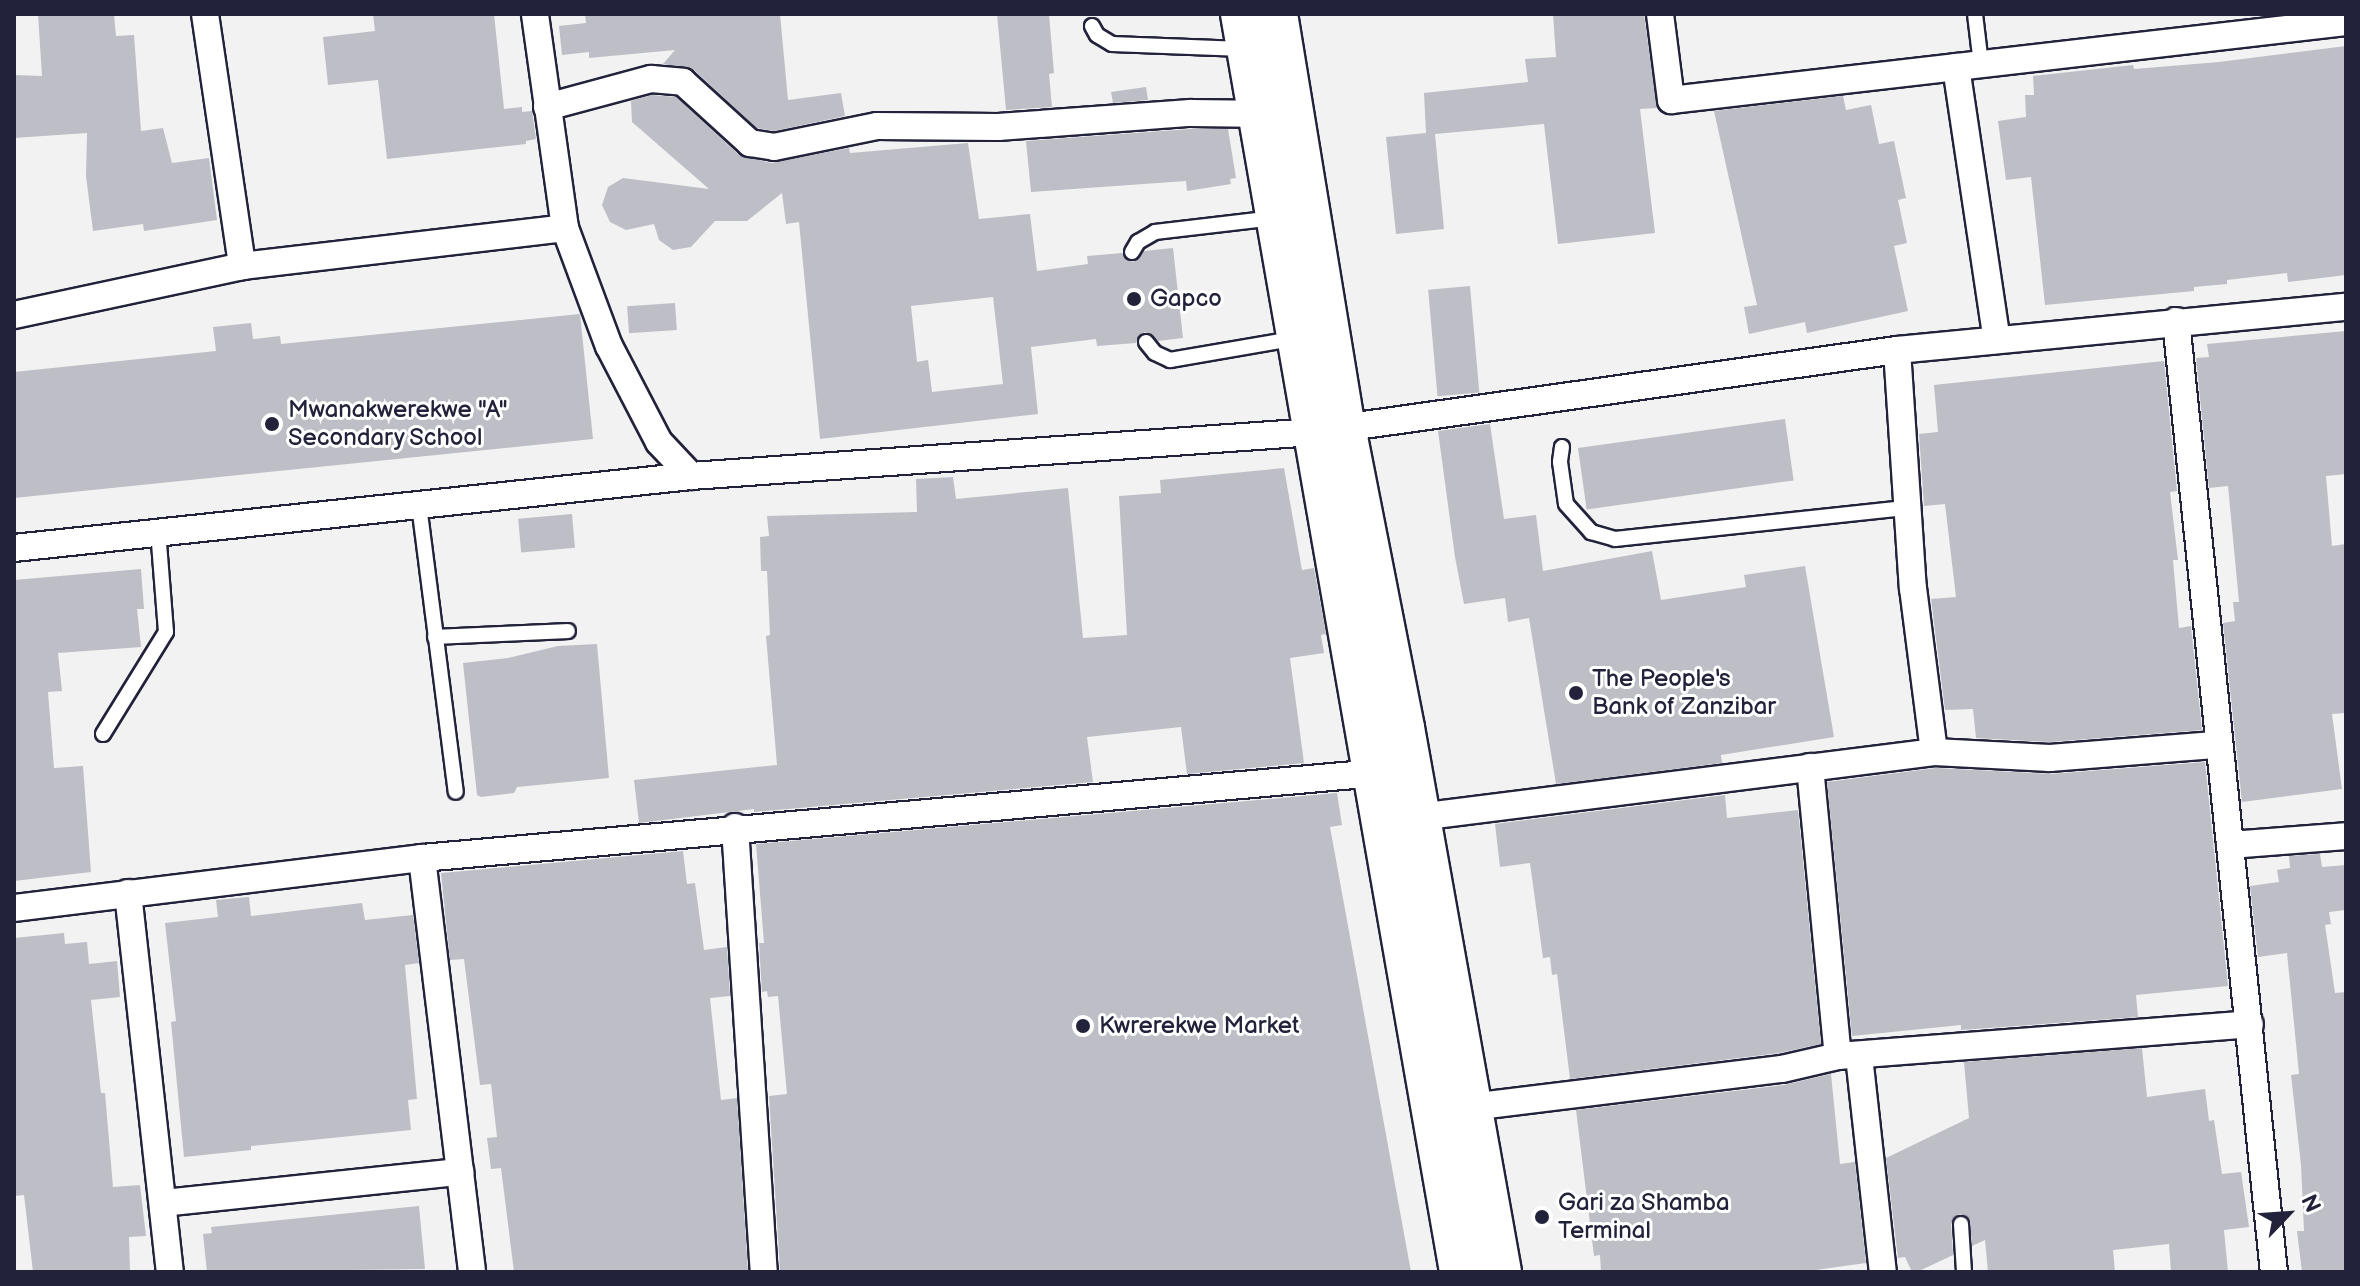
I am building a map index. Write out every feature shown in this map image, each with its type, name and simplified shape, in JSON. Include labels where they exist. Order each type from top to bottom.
[{"type":"main road","points":[[1276,14],[1275,218],[1297,338],[1329,430],[1419,817],[1500,1272]]},
{"type":"main road","points":[[1244,32],[1275,113],[1329,430],[1377,773],[1461,1272]]},
{"type":"street","points":[[205,14],[242,266]]},
{"type":"street","points":[[535,14],[565,228],[609,346],[659,442],[691,476]]},
{"type":"street","points":[[1660,14],[1671,100],[2346,22]]},
{"type":"street","points":[[1968,66],[1997,340]]},
{"type":"street","points":[[547,107],[651,79],[683,82],[750,143],[774,147],[877,126],[998,127],[1190,113],[1275,113]]},
{"type":"street","points":[[14,315],[242,266],[565,228]]},
{"type":"street","points":[[14,548],[158,530],[691,476],[1329,430],[1897,350],[2346,307]]},
{"type":"street","points":[[2176,321],[2217,745],[2250,1024],[2274,1272]]},
{"type":"street","points":[[1897,350],[1913,588],[1934,752]]},
{"type":"street","points":[[1419,817],[1934,752],[2050,758],[2217,745]]},
{"type":"street","points":[[1810,767],[1848,1056],[1883,1272]]},
{"type":"street","points":[[14,908],[422,858],[735,827],[1377,773]]},
{"type":"street","points":[[735,827],[764,1272]]},
{"type":"street","points":[[2230,845],[2346,836]]},
{"type":"street","points":[[422,858],[472,1272]]},
{"type":"street","points":[[128,893],[170,1272]]},
{"type":"street","points":[[1471,1107],[1782,1069],[1848,1056],[2250,1024]]},
{"type":"street","points":[[163,1203],[460,1172]]},
{"type":"lane","points":[[1968,66],[1975,14]]},
{"type":"lane","points":[[1092,26],[1097,35],[1112,44],[1244,32]]},
{"type":"lane","points":[[1132,252],[1138,242],[1155,232],[1275,218]]},
{"type":"lane","points":[[1146,342],[1155,353],[1170,360],[1297,338]]},
{"type":"lane","points":[[1562,447],[1560,462],[1566,504],[1591,532],[1615,539],[1907,508]]},
{"type":"lane","points":[[419,505],[456,792]]},
{"type":"lane","points":[[103,734],[166,632],[158,530]]},
{"type":"lane","points":[[435,637],[568,631]]},
{"type":"lane","points":[[1961,1224],[1964,1272]]},
{"type":"building","points":[[38,14],[114,14],[116,36],[134,35],[141,131],[163,128],[172,163],[209,158],[217,220],[144,231],[143,224],[93,231],[86,176],[87,133],[14,138],[14,75],[42,76]]},
{"type":"building","points":[[373,14],[494,14],[504,109],[522,107],[522,112],[532,111],[536,139],[526,141],[526,144],[387,159],[378,80],[328,85],[323,37],[375,31]]},
{"type":"building","points":[[585,14],[780,14],[788,100],[841,93],[845,116],[774,131],[757,128],[694,70],[663,64],[675,50],[589,58],[589,52],[562,55],[559,26],[586,23]]},
{"type":"building","points":[[997,14],[1049,14],[1054,73],[1049,74],[1052,107],[1006,110]]},
{"type":"building","points":[[1553,14],[1644,14],[1657,108],[1640,109],[1655,233],[1558,244],[1544,124],[1435,134],[1444,229],[1396,234],[1386,137],[1426,133],[1424,93],[1528,82],[1525,59],[1556,57]]},
{"type":"building","points":[[2346,46],[2346,275],[2288,282],[2287,273],[2227,280],[2227,284],[2194,287],[2194,291],[2045,305],[2031,177],[2006,180],[1998,121],[2026,117],[2025,95],[2034,95],[2033,76],[2133,65],[2134,69],[2219,62]]},
{"type":"building","points":[[1146,87],[1148,100],[1113,103],[1111,92]]},
{"type":"building","points":[[652,95],[676,97],[739,155],[771,163],[849,148],[850,153],[968,143],[979,219],[1030,214],[1037,271],[1088,264],[1087,256],[1122,253],[1133,262],[1144,251],[1173,248],[1183,338],[1158,341],[1145,332],[1139,335],[1136,343],[1097,346],[1096,339],[1031,347],[1038,414],[820,439],[799,222],[786,224],[782,193],[747,221],[715,221],[691,247],[673,250],[659,240],[654,224],[626,230],[610,222],[602,205],[608,187],[623,178],[709,189],[632,122],[631,101]],"holes":[[[993,297],[1003,384],[932,392],[928,360],[917,362],[911,306]]]},
{"type":"building","points":[[1843,96],[1846,110],[1871,105],[1879,144],[1894,141],[1906,198],[1898,200],[1907,243],[1894,246],[1908,311],[1807,333],[1805,322],[1749,334],[1744,307],[1757,305],[1714,111]]},
{"type":"building","points":[[1228,129],[1236,178],[1230,179],[1231,184],[1187,191],[1186,181],[1031,192],[1026,141]]},
{"type":"building","points":[[1470,286],[1479,393],[1437,396],[1428,290]]},
{"type":"building","points":[[675,303],[677,330],[629,333],[627,306]]},
{"type":"building","points":[[580,314],[593,439],[14,498],[14,372],[216,351],[213,327],[251,323],[253,339],[280,336],[281,344]]},
{"type":"building","points":[[2346,331],[2346,474],[2326,476],[2332,546],[2346,544],[2346,713],[2332,714],[2342,789],[2242,802],[2223,623],[2235,621],[2233,602],[2239,602],[2228,486],[2209,488],[2196,358],[2209,357],[2207,344]]},
{"type":"building","points":[[2164,361],[2177,491],[2170,492],[2178,560],[2173,560],[2179,628],[2191,626],[2202,730],[2050,742],[1976,738],[1973,709],[1945,710],[1931,599],[1956,597],[1945,504],[1924,506],[1919,434],[1938,432],[1934,385]]},
{"type":"building","points":[[1785,419],[1794,480],[1587,509],[1578,448]]},
{"type":"building","points":[[1490,424],[1504,519],[1536,515],[1543,571],[1652,551],[1661,600],[1746,587],[1744,575],[1805,566],[1834,737],[1721,755],[1722,763],[1556,784],[1529,618],[1508,622],[1505,598],[1464,604],[1455,557],[1438,431]]},
{"type":"building","points":[[1284,468],[1302,570],[1314,568],[1326,634],[1321,635],[1324,653],[1290,658],[1304,763],[1187,774],[1181,727],[1087,737],[1093,782],[754,812],[754,809],[639,823],[634,780],[777,765],[766,636],[770,635],[767,571],[761,571],[760,537],[769,536],[767,516],[917,512],[916,479],[953,477],[956,499],[1068,488],[1083,638],[1127,635],[1119,496],[1161,493],[1160,480]]},
{"type":"building","points":[[572,514],[575,548],[521,553],[518,519]]},
{"type":"building","points":[[141,569],[144,609],[137,609],[141,647],[58,653],[62,691],[48,692],[54,768],[83,766],[91,872],[14,881],[14,580]]},
{"type":"building","points":[[597,644],[609,778],[517,787],[514,793],[477,795],[463,663],[508,658],[558,646]]},
{"type":"building","points":[[2205,762],[2228,986],[2136,995],[2138,1017],[1961,1030],[1961,1025],[1852,1036],[1827,782],[1936,768],[2051,774]]},
{"type":"building","name":"Kwrerekwe Market","points":[[1337,793],[1342,825],[1330,827],[1411,1272],[780,1270],[769,1096],[787,1094],[778,996],[768,997],[767,991],[762,992],[759,943],[764,943],[756,844]]},
{"type":"building","points":[[1725,795],[1727,818],[1798,810],[1821,1044],[1779,1053],[1570,1079],[1557,974],[1552,975],[1550,957],[1543,958],[1530,863],[1500,867],[1495,824]]},
{"type":"building","points":[[683,851],[687,884],[695,883],[704,950],[727,947],[730,996],[710,998],[721,1100],[737,1098],[748,1272],[514,1272],[501,1168],[491,1169],[487,1138],[497,1137],[491,1084],[480,1085],[464,959],[450,960],[441,873]]},
{"type":"building","points":[[2320,854],[2322,867],[2346,865],[2346,910],[2329,912],[2331,924],[2325,925],[2335,993],[2346,992],[2346,1272],[2302,1272],[2297,1231],[2304,1231],[2301,1165],[2291,1075],[2299,1074],[2287,953],[2258,957],[2250,886],[2279,882],[2277,870],[2290,868],[2289,856]]},
{"type":"building","points":[[249,897],[251,916],[362,903],[365,920],[413,915],[419,963],[405,965],[417,1099],[408,1100],[411,1130],[251,1146],[251,1150],[184,1157],[171,1022],[176,1021],[165,923],[218,917],[216,900]]},
{"type":"building","points":[[64,933],[65,944],[87,942],[89,964],[117,961],[120,997],[91,1000],[101,1093],[105,1093],[113,1187],[140,1185],[146,1236],[129,1237],[130,1272],[33,1272],[24,1195],[14,1196],[14,938]]},
{"type":"building","points":[[2142,1048],[2147,1097],[2205,1089],[2209,1121],[2214,1120],[2222,1174],[2241,1172],[2249,1227],[2224,1230],[2228,1272],[2171,1272],[2169,1244],[2113,1250],[2115,1272],[1988,1272],[1985,1240],[1972,1246],[1970,1219],[1961,1214],[1955,1216],[1951,1224],[1953,1255],[1917,1272],[1912,1272],[1905,1257],[1898,1258],[1886,1158],[1969,1118],[1964,1062]]},
{"type":"building","points":[[1831,1074],[1840,1164],[1855,1162],[1866,1263],[1801,1272],[1601,1272],[1600,1255],[1594,1256],[1576,1110],[1784,1085]]},
{"type":"building","points":[[419,1206],[425,1269],[207,1272],[203,1234],[212,1233],[211,1227]]},
{"type":"place","name":"Gapco","points":[[1134,299]]},
{"type":"place","name":"Mwanakwerekwe \"A\" Secondary School","points":[[272,424]]},
{"type":"place","name":"The People's Bank of Zanzibar","points":[[1576,693]]},
{"type":"place","name":"Kwrerekwe Market","points":[[1083,1026]]},
{"type":"place","name":"Gari za Shamba Terminal","points":[[1542,1217]]}]
